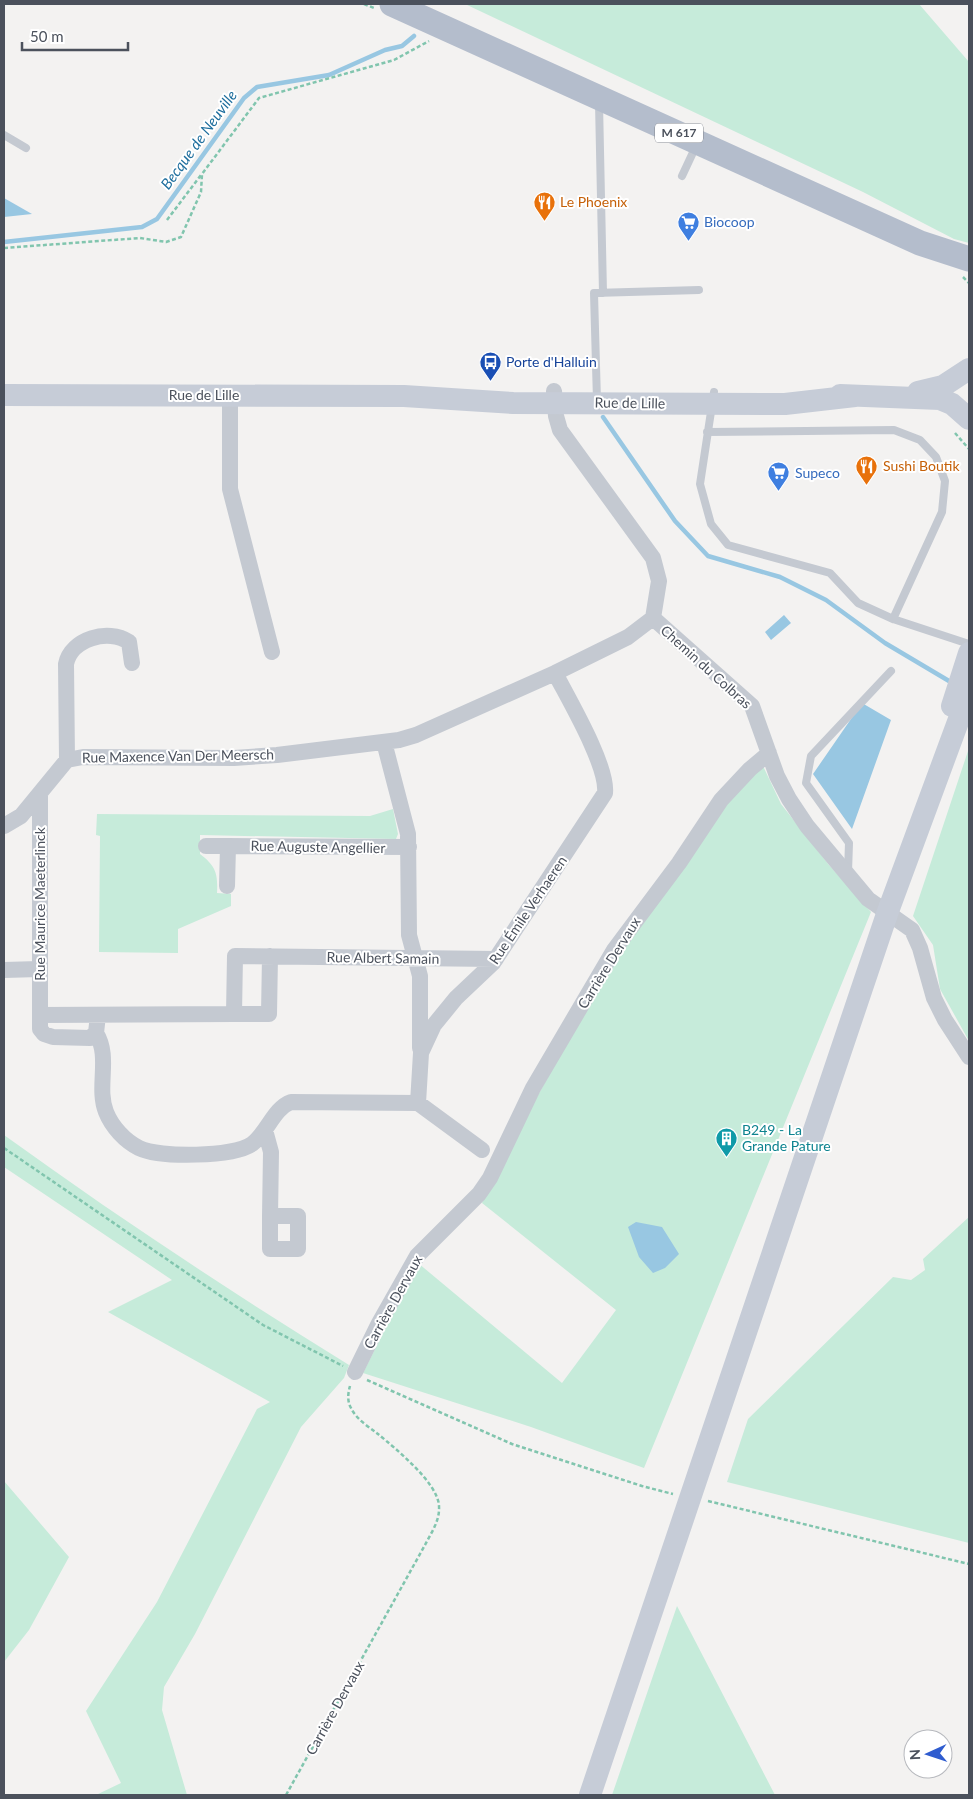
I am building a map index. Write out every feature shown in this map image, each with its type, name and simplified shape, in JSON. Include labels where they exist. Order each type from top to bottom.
[{"type":"main road","name":"M 617","points":[[402,8],[436,30],[598,96],[920,243],[969,259]]},
{"type":"main road","name":"M 617","points":[[920,243],[969,273]]},
{"type":"main road","name":"Rue de Lille","points":[[890,396],[922,392],[942,386],[969,369]]},
{"type":"main road","name":"Rue de Lille","points":[[4,395],[714,398],[890,396],[940,399],[952,404],[962,425]]},
{"type":"main road","points":[[901,875],[969,653]]},
{"type":"main road","points":[[590,1795],[887,914],[969,692]]},
{"type":"street","points":[[230,396],[230,489],[272,652]]},
{"type":"street","name":"Chemin du Colbras","points":[[555,397],[560,430],[654,558],[659,581],[653,618],[706,668],[747,700],[756,713],[769,753],[789,799],[848,876],[876,906],[906,925],[916,938],[934,998],[945,1020],[969,1056]]},
{"type":"street","name":"Rue Maxence Van Der Meersch","points":[[4,826],[21,816],[61,764],[67,760],[82,757],[234,758],[384,742],[416,735],[556,673],[628,637],[653,618]]},
{"type":"street","points":[[67,760],[66,664],[71,651],[86,641],[115,636],[129,642],[132,663]]},
{"type":"street","name":"Rue Émile Verhaeren","points":[[418,1103],[420,1053],[430,1030],[447,1007],[496,959],[604,793],[604,780],[592,748],[556,673]]},
{"type":"street","points":[[384,742],[405,816],[409,848],[409,935],[420,976],[420,1053]]},
{"type":"street","name":"Carrière Dervaux","points":[[355,1372],[378,1325],[421,1251],[479,1194],[490,1178],[533,1088],[614,950],[679,864],[721,800],[753,766],[769,753]]},
{"type":"street","name":"Rue Maurice Maeterlinck","points":[[40,793],[40,1015]]},
{"type":"street","name":"Rue Auguste Angellier","points":[[206,846],[409,848]]},
{"type":"street","points":[[228,846],[228,886]]},
{"type":"street","name":"Rue Albert Samain","points":[[234,1014],[235,956],[496,959]]},
{"type":"street","points":[[96,1033],[90,1038],[52,1037],[44,1034],[40,1029],[40,1015],[269,1014],[270,956]]},
{"type":"street","points":[[4,970],[39,969]]},
{"type":"street","points":[[98,1016],[96,1033],[102,1046],[104,1108],[118,1130],[139,1148],[163,1153],[223,1154],[247,1146],[265,1130],[284,1106],[291,1102],[418,1103],[482,1150]]},
{"type":"street","points":[[265,1130],[271,1152],[270,1216]]},
{"type":"lane","points":[[598,96],[602,293]]},
{"type":"lane","points":[[4,135],[26,148]]},
{"type":"lane","points":[[682,176],[698,142]]},
{"type":"lane","points":[[597,397],[594,293],[699,290]]},
{"type":"lane","points":[[714,398],[700,484],[711,524],[728,545],[830,573],[858,603],[894,619],[969,644]]},
{"type":"lane","points":[[707,432],[894,430],[920,440],[936,457],[945,481],[942,512],[894,619]]},
{"type":"lane","points":[[848,876],[849,843],[806,783],[811,756],[891,672]]},
{"type":"path","points":[[167,220],[259,98],[394,60],[436,30]]},
{"type":"path","points":[[4,248],[140,238],[166,242],[181,237],[201,192],[202,174]]},
{"type":"path","points":[[962,425],[969,449]]},
{"type":"path","points":[[4,1148],[263,1325],[377,1385],[512,1444],[642,1486],[969,1564]]},
{"type":"path","name":"Carrière Dervaux","points":[[286,1795],[425,1546],[435,1527],[439,1512],[437,1497],[429,1482],[351,1408],[348,1393],[355,1372]]},
{"type":"green space","points":[[465,4],[919,4],[969,62],[969,243],[954,239],[863,192]]},
{"type":"green space","points":[[969,748],[969,1041],[940,989],[933,945],[913,916]]},
{"type":"green space","points":[[763,766],[781,804],[829,865],[871,912],[644,1468],[531,1427],[363,1373],[418,1263],[562,1383],[616,1310],[482,1203],[561,1053],[619,956],[683,862],[727,804]]},
{"type":"green space","points":[[393,809],[398,834],[396,839],[200,835],[200,854],[210,862],[215,871],[217,893],[231,894],[231,906],[178,929],[178,953],[99,952],[100,836],[96,835],[97,814],[370,816]]},
{"type":"green space","points":[[4,1135],[174,1253],[349,1365],[344,1378],[301,1427],[195,1634],[164,1687],[162,1710],[187,1795],[96,1795],[121,1783],[86,1711],[157,1602],[257,1409],[270,1402],[108,1312],[172,1280],[4,1167]]},
{"type":"green space","points":[[969,1217],[969,1543],[727,1482],[748,1419],[893,1277],[911,1280],[925,1270],[923,1259]]},
{"type":"green space","points":[[4,1481],[69,1557],[29,1630],[4,1662]]},
{"type":"green space","points":[[677,1606],[775,1795],[612,1795]]},
{"type":"water","points":[[4,198],[32,214],[4,217]]},
{"type":"water","points":[[784,615],[791,623],[771,640],[765,632]]},
{"type":"water","points":[[862,703],[891,720],[852,829],[813,774]]},
{"type":"water","points":[[636,1222],[662,1227],[679,1254],[665,1268],[653,1273],[639,1257],[628,1227]]},
{"type":"waterway","name":"Becque de Neuville","points":[[4,242],[142,227],[157,219],[244,98],[257,87],[329,75],[385,50],[402,46],[414,36]]},
{"type":"waterway","points":[[603,417],[675,521],[708,556],[780,577],[826,600],[885,643],[949,681]]},
{"type":"place","name":"Le Phoenix","points":[[544,221]]},
{"type":"place","name":"Biocoop","points":[[688,241]]},
{"type":"place","name":"Porte d'Halluin","points":[[490,381]]},
{"type":"place","name":"Sushi Boutik","points":[[867,485]]},
{"type":"place","name":"Supeco","points":[[779,492]]},
{"type":"place","name":"B249 - La Grande Pature","points":[[726,1157]]}]
